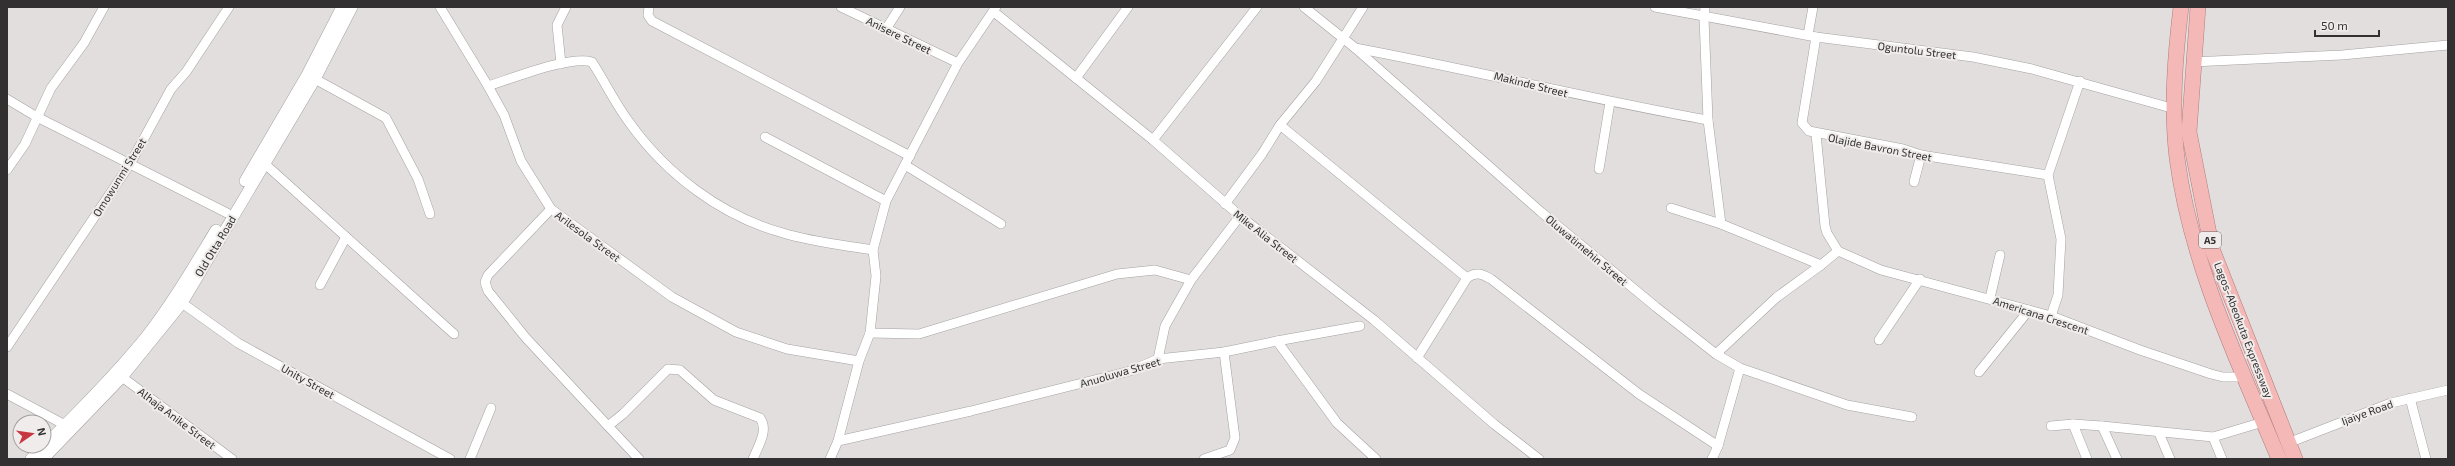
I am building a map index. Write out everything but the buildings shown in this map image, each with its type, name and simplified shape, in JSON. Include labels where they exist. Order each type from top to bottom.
[{"type":"highway","name":"Lagos-Abeokuta Expressway","points":[[2181,7],[2175,63],[2177,158],[2198,254],[2212,300],[2279,459]]},
{"type":"highway","name":"Lagos-Abeokuta Expressway","points":[[2198,7],[2192,62],[2189,132],[2212,249],[2295,459]]},
{"type":"street","points":[[7,170],[25,144],[51,88],[84,43],[104,7]]},
{"type":"street","name":"Omowunmi Street","points":[[7,347],[130,164],[172,89],[186,72],[229,7]]},
{"type":"street","name":"Old Otta Road","points":[[52,440],[146,336],[174,297],[227,213],[307,75],[342,7]]},
{"type":"street","name":"Old Otta Road","points":[[52,443],[122,377],[182,303],[315,79],[352,7]]},
{"type":"street","name":"Arilesola Street","points":[[440,7],[504,115],[521,161],[551,209],[672,296],[706,317],[736,332],[787,349],[859,361]]},
{"type":"street","points":[[561,64],[557,25],[566,7]]},
{"type":"street","points":[[649,7],[648,15],[652,21],[910,156]]},
{"type":"street","name":"Anisere Street","points":[[841,7],[958,64]]},
{"type":"street","points":[[886,29],[900,7]]},
{"type":"street","points":[[1076,78],[1128,7]]},
{"type":"street","points":[[1153,140],[1257,7]]},
{"type":"street","name":"Oluwatimehin Street","points":[[1304,7],[1342,39],[1354,47],[1541,212],[1656,307],[1716,354],[1740,368],[1847,405],[1912,418]]},
{"type":"street","points":[[1225,204],[1262,154],[1280,125],[1316,81],[1363,7]]},
{"type":"street","name":"Oguntolu Street","points":[[1655,7],[1704,18],[1812,36],[1972,57],[2032,69],[2175,109]]},
{"type":"street","points":[[1705,7],[1704,18],[1708,120],[1721,224]]},
{"type":"street","points":[[1812,36],[1813,7]]},
{"type":"street","points":[[830,459],[838,441],[859,361],[870,333],[876,276],[873,250],[886,201],[958,64],[995,10]]},
{"type":"street","name":"Mike Alia Street","points":[[995,10],[1153,140],[1225,204],[1374,320],[1417,358],[1539,459]]},
{"type":"street","name":"Olajide Bavron Street","points":[[1812,36],[1802,123],[1808,131],[1816,134],[1903,149],[1921,155],[2048,175]]},
{"type":"street","name":"Makinde Street","points":[[1354,47],[1470,70],[1610,102],[1708,120]]},
{"type":"street","points":[[2192,62],[2342,55],[2448,47]]},
{"type":"street","points":[[488,86],[561,64],[584,60],[592,62],[628,121],[645,143],[685,183],[707,198],[746,220],[765,228],[785,234],[873,250]]},
{"type":"street","points":[[315,79],[386,118],[418,179],[430,214]]},
{"type":"street","points":[[2051,316],[2058,294],[2062,239],[2048,175],[2080,82]]},
{"type":"street","points":[[7,99],[37,117],[227,213]]},
{"type":"street","points":[[1599,169],[1610,102]]},
{"type":"street","points":[[1280,125],[1467,278]]},
{"type":"street","points":[[1716,354],[1777,297],[1822,265],[1838,251],[1827,233],[1816,134]]},
{"type":"street","points":[[765,137],[886,201]]},
{"type":"street","points":[[1914,182],[1921,155]]},
{"type":"street","points":[[265,164],[454,334]]},
{"type":"street","points":[[906,165],[1000,224]]},
{"type":"street","points":[[1671,208],[1721,224],[1822,265]]},
{"type":"street","points":[[551,209],[488,275],[485,282],[488,291],[526,338],[639,459]]},
{"type":"street","points":[[1158,359],[1165,326],[1191,280],[1240,216]]},
{"type":"street","points":[[320,285],[346,237]]},
{"type":"street","name":"Americana Crescent","points":[[1838,251],[1881,270],[1920,279],[2051,316],[2140,350],[2211,374],[2223,377],[2244,378]]},
{"type":"street","points":[[1990,298],[2000,255]]},
{"type":"street","points":[[870,333],[919,334],[1117,274],[1155,270],[1191,280]]},
{"type":"street","points":[[1417,358],[1467,278],[1471,274],[1480,273],[1491,279],[1639,394],[1718,446]]},
{"type":"street","points":[[1879,340],[1920,279]]},
{"type":"street","name":"Unity Street","points":[[182,303],[238,343],[450,459]]},
{"type":"street","points":[[1979,372],[2029,310]]},
{"type":"street","name":"Anuoluwa Street","points":[[838,441],[972,411],[1130,371],[1158,359],[1224,352],[1360,326]]},
{"type":"street","points":[[1277,341],[1337,422],[1376,459]]},
{"type":"street","points":[[1204,459],[1230,450],[1235,438],[1224,352]]},
{"type":"street","points":[[608,426],[623,414],[668,369],[674,368],[680,370],[714,400],[760,418],[764,423],[764,430],[752,459]]},
{"type":"street","points":[[1712,459],[1718,446],[1740,368]]},
{"type":"street","name":"Alhaja Anike Street","points":[[122,377],[232,459]]},
{"type":"street","name":"Ijaiye Road","points":[[2288,442],[2326,427],[2410,398],[2448,390]]},
{"type":"street","points":[[7,394],[65,425]]},
{"type":"street","points":[[2410,398],[2426,459]]},
{"type":"street","points":[[470,459],[490,408]]},
{"type":"street","points":[[2051,426],[2073,424],[2102,426],[2159,434],[2213,437],[2263,422]]},
{"type":"street","points":[[2073,424],[2087,459]]},
{"type":"street","points":[[2102,426],[2117,459]]},
{"type":"street","points":[[2159,434],[2170,459]]},
{"type":"street","points":[[2213,437],[2222,459]]}]
